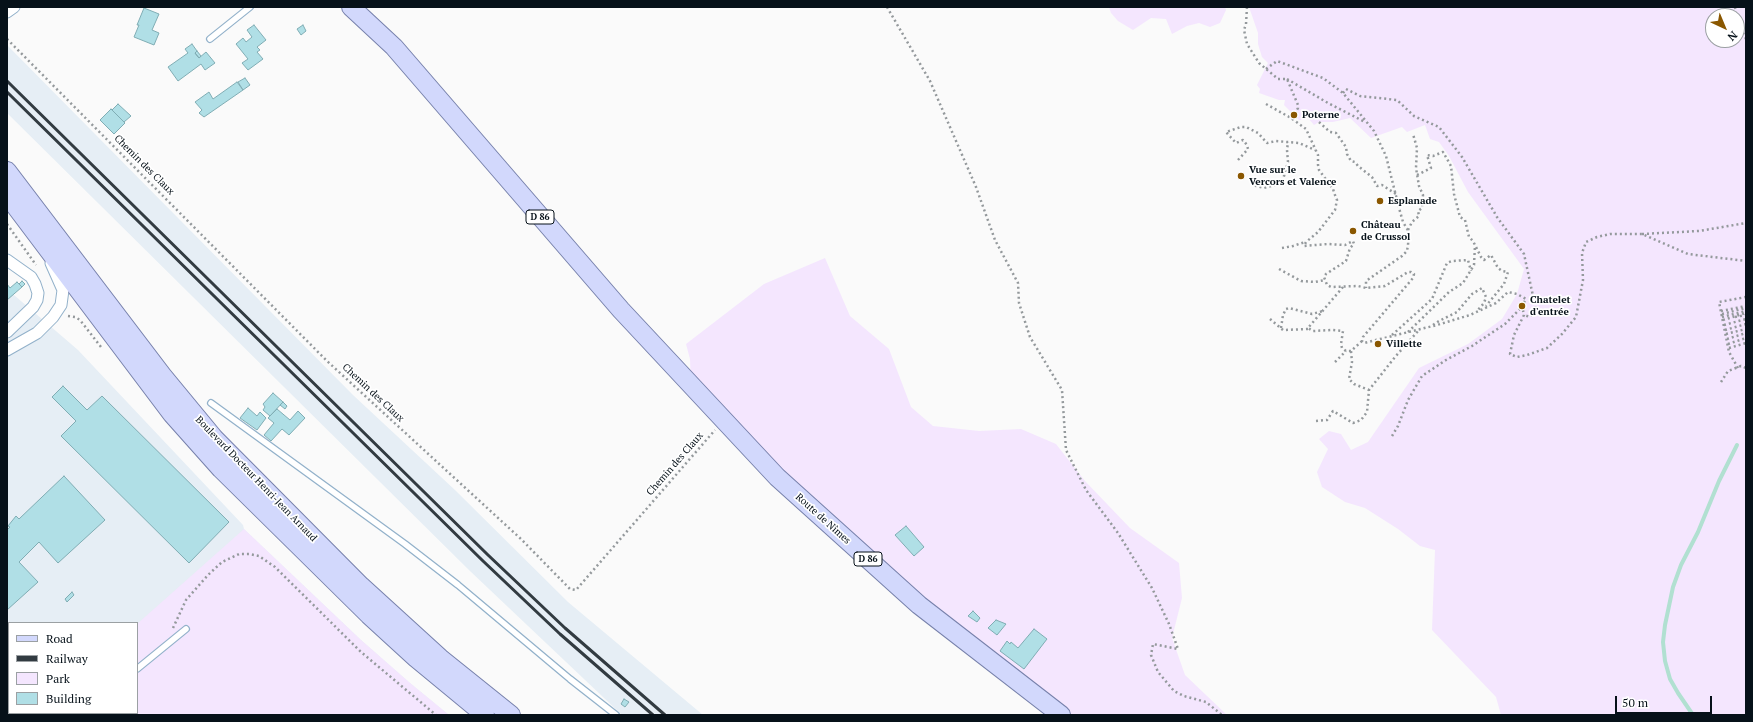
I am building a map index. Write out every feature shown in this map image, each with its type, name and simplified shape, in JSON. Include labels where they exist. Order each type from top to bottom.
[{"type":"main road","name":"Route de Nîmes","points":[[354,9],[394,47],[620,310],[777,477],[919,605],[1061,715]]},
{"type":"main road","name":"Boulevard Docteur Henri-Jean Arnaud","points":[[7,171],[162,375],[214,438],[361,586],[440,658],[511,715]]},
{"type":"main road","name":"Boulevard Docteur Henri-Jean Arnaud","points":[[7,195],[172,414],[221,469],[369,615],[416,658],[485,715]]},
{"type":"street","points":[[7,12],[14,7]]},
{"type":"street","points":[[7,350],[36,333],[53,317],[61,305],[62,290],[45,245]]},
{"type":"street","points":[[7,260],[31,277],[38,293],[37,300],[33,307],[7,332]]},
{"type":"lane","points":[[210,39],[250,7]]},
{"type":"lane","points":[[211,403],[452,580],[570,679],[616,715]]},
{"type":"lane","points":[[138,668],[186,630]]},
{"type":"path","points":[[887,7],[930,81],[976,187],[995,240],[1018,283],[1019,303],[1030,337],[1062,390],[1066,450],[1086,490],[1118,533],[1152,588],[1169,624],[1178,649],[1153,644],[1151,655],[1158,672],[1174,691],[1184,696],[1206,702],[1222,715]]},
{"type":"path","points":[[1247,7],[1246,24],[1244,30],[1247,44],[1254,57],[1266,69],[1278,79],[1287,79],[1328,103],[1367,123]]},
{"type":"path","name":"Chemin des Claux","points":[[7,39],[327,361],[521,540],[570,589],[576,590],[724,420]]},
{"type":"path","points":[[1266,69],[1278,61],[1323,78],[1343,93],[1377,136],[1386,156],[1401,215],[1408,230]]},
{"type":"path","points":[[1287,79],[1298,105],[1298,108],[1292,116]]},
{"type":"path","points":[[1343,93],[1346,89],[1360,96],[1397,100],[1414,116],[1439,127],[1462,157],[1497,217],[1524,254],[1536,310],[1530,317],[1524,315]]},
{"type":"path","points":[[1266,104],[1292,116],[1306,129],[1318,155],[1318,165],[1320,170],[1334,189],[1336,200],[1335,210],[1318,232],[1306,242],[1282,248]]},
{"type":"path","points":[[1319,122],[1330,132],[1336,133],[1346,147],[1347,154],[1351,161],[1355,162],[1372,177],[1377,186],[1382,185],[1396,194]]},
{"type":"path","points":[[1238,160],[1248,149],[1243,140],[1236,143],[1226,132],[1241,127],[1246,127],[1258,133],[1267,143],[1276,141],[1299,143],[1309,149],[1315,150]]},
{"type":"path","points":[[1366,288],[1366,281],[1388,267],[1406,251],[1408,230],[1412,222],[1419,216],[1418,211],[1422,208],[1424,196],[1419,186],[1417,175],[1417,148],[1413,134]]},
{"type":"path","points":[[1252,181],[1256,186],[1264,188],[1282,183],[1288,162],[1288,142]]},
{"type":"path","points":[[1417,175],[1431,168],[1427,155],[1433,156],[1443,152],[1451,166],[1454,194],[1460,217],[1464,220],[1469,237],[1484,260],[1491,255],[1498,268],[1502,271],[1508,272],[1504,284],[1485,308]]},
{"type":"path","points":[[1522,306],[1524,315],[1514,335],[1514,342],[1510,349],[1510,354],[1517,356],[1527,355],[1547,348],[1562,334],[1576,317],[1583,280],[1582,253],[1586,242],[1597,237],[1610,234],[1699,231],[1746,223]]},
{"type":"path","points":[[1642,234],[1688,254],[1746,262]]},
{"type":"path","points":[[1270,318],[1283,330],[1332,330],[1343,332],[1341,344],[1342,348],[1346,351],[1351,351],[1362,341],[1363,337],[1413,278],[1414,274],[1408,272],[1385,286],[1366,288],[1343,286],[1331,287],[1327,285],[1325,280],[1326,274],[1346,261],[1350,248],[1354,244],[1353,241],[1345,245],[1328,244],[1308,247],[1304,246],[1306,242]]},
{"type":"path","points":[[1408,332],[1449,292],[1463,283],[1474,265],[1475,245]]},
{"type":"path","points":[[1392,336],[1432,299],[1447,263],[1452,261],[1468,260],[1471,272]]},
{"type":"path","points":[[1279,269],[1301,281],[1315,282],[1325,280]]},
{"type":"path","points":[[1309,330],[1308,328],[1343,286]]},
{"type":"path","points":[[1432,326],[1457,312],[1472,294],[1482,288],[1486,297],[1484,303],[1477,309],[1476,312]]},
{"type":"path","points":[[1362,341],[1364,343],[1432,326],[1476,312],[1496,303],[1508,292],[1517,294],[1526,299],[1522,306],[1505,324],[1422,376],[1392,436]]},
{"type":"path","points":[[1738,368],[1729,348],[1719,302],[1746,297]]},
{"type":"path","points":[[1281,328],[1283,315],[1289,308],[1312,314],[1323,311]]},
{"type":"path","points":[[1722,318],[1746,311]]},
{"type":"path","points":[[1722,318],[1746,311]]},
{"type":"path","points":[[1722,318],[1746,319]]},
{"type":"path","points":[[1725,330],[1746,324]]},
{"type":"path","points":[[1316,421],[1327,420],[1333,411],[1353,423],[1361,420],[1367,412],[1369,390],[1395,357],[1420,329]]},
{"type":"path","points":[[1726,334],[1746,329]]},
{"type":"path","points":[[1727,339],[1746,333]]},
{"type":"path","points":[[1728,344],[1746,338]]},
{"type":"path","points":[[1729,348],[1746,343]]},
{"type":"path","points":[[1335,362],[1346,351]]},
{"type":"path","points":[[1351,351],[1352,362],[1349,379],[1354,384],[1369,390]]},
{"type":"path","points":[[1721,382],[1728,370],[1741,366],[1746,368]]},
{"type":"path","points":[[170,642],[172,630],[186,600],[208,575],[222,562],[239,554],[259,556],[276,567],[361,652],[436,715]]},
{"type":"shaded area","points":[[7,45],[353,395],[455,490],[568,602],[703,715],[622,715],[470,571],[7,113]]},
{"type":"shaded area","points":[[7,289],[78,350],[243,525],[244,529],[361,640],[449,715],[7,715]]},
{"type":"green space","points":[[1109,7],[1225,7],[1226,10],[1220,23],[1210,27],[1199,23],[1187,26],[1172,34],[1166,19],[1151,18],[1133,30],[1118,21],[1111,13]]},
{"type":"green space","points":[[1249,7],[1746,7],[1746,715],[1501,715],[1496,697],[1432,630],[1435,550],[1420,546],[1398,529],[1365,508],[1345,502],[1322,487],[1317,472],[1328,449],[1319,439],[1329,431],[1341,434],[1351,450],[1368,442],[1419,368],[1468,344],[1502,319],[1517,294],[1524,269],[1468,192],[1449,156],[1439,142],[1430,139],[1425,125],[1407,132],[1402,127],[1371,138],[1350,118],[1333,122],[1319,122],[1314,125],[1308,118],[1305,120],[1299,120],[1284,105],[1285,100],[1279,100],[1259,93],[1260,89],[1257,85],[1268,63],[1262,57],[1258,44],[1258,33]]},
{"type":"green space","points":[[825,258],[850,316],[889,349],[911,407],[933,426],[979,431],[1021,429],[1056,444],[1085,481],[1130,528],[1179,563],[1182,598],[1172,638],[1185,675],[1227,715],[1061,715],[919,605],[691,384],[690,359],[686,344],[764,284]]},
{"type":"green space","points":[[244,529],[361,640],[449,715],[35,715],[138,714],[138,623]]},
{"type":"building","points":[[144,8],[159,14],[152,30],[159,33],[154,45],[134,37]]},
{"type":"building","points":[[254,25],[266,40],[257,47],[260,50],[257,52],[263,59],[248,70],[242,63],[248,59],[236,44],[243,38],[246,42],[252,37],[247,30]]},
{"type":"building","points":[[303,25],[306,31],[301,35],[297,29]]},
{"type":"building","points":[[192,44],[197,51],[195,53],[199,58],[206,52],[215,63],[205,70],[201,64],[178,81],[168,67],[188,53],[185,49]]},
{"type":"building","points":[[197,51],[201,56],[199,58],[195,53]]},
{"type":"building","points":[[245,78],[250,85],[243,90],[238,82]]},
{"type":"building","points":[[237,82],[243,90],[204,117],[199,113],[202,110],[195,102],[209,92],[213,99]]},
{"type":"building","points":[[118,104],[131,116],[124,122],[112,110]]},
{"type":"building","points":[[111,109],[125,123],[114,134],[100,120]]},
{"type":"building","points":[[22,281],[25,284],[22,287],[19,284]]},
{"type":"building","points":[[17,282],[22,287],[7,300],[7,284],[10,288]]},
{"type":"building","points":[[63,386],[87,410],[102,396],[229,522],[189,563],[61,436],[76,421],[52,397]]},
{"type":"building","points":[[273,393],[283,402],[270,416],[263,410],[265,407],[263,404]]},
{"type":"building","points":[[283,402],[287,406],[285,409],[280,405]]},
{"type":"building","points":[[248,408],[257,416],[260,412],[266,418],[257,430],[240,418]]},
{"type":"building","points":[[277,409],[290,420],[298,411],[305,418],[289,435],[282,429],[271,441],[264,435],[274,423],[268,418]]},
{"type":"building","points":[[64,476],[105,520],[58,563],[39,542],[19,562],[38,582],[7,610],[7,530],[10,527],[8,526],[16,516],[19,519]]},
{"type":"building","points":[[906,526],[924,547],[914,556],[895,535]]},
{"type":"building","points":[[72,592],[74,595],[67,602],[65,599]]},
{"type":"building","points":[[973,611],[980,618],[977,622],[968,616]]},
{"type":"building","points":[[996,620],[1006,624],[997,635],[988,628]]},
{"type":"building","points":[[1034,629],[1047,639],[1024,669],[1000,651],[1007,641],[1010,644],[1011,642],[1018,648]]},
{"type":"building","points":[[624,699],[629,702],[625,707],[621,704]]},
{"type":"waterway","points":[[1693,715],[1670,679],[1665,661],[1663,642],[1665,625],[1673,587],[1681,565],[1698,532],[1719,481],[1737,445]]},
{"type":"railway","points":[[7,81],[488,555],[565,628],[665,715]]},
{"type":"railway","points":[[7,92],[483,561],[560,634],[653,715]]},
{"type":"place","name":"Poterne","points":[[1294,115]]},
{"type":"place","name":"Vue sur le Vercors et Valence","points":[[1241,176]]},
{"type":"place","name":"Esplanade","points":[[1380,201]]},
{"type":"place","name":"Château de Crussol","points":[[1353,231]]},
{"type":"place","name":"Chatelet d'entrée","points":[[1522,306]]},
{"type":"place","name":"Villette","points":[[1378,344]]}]
